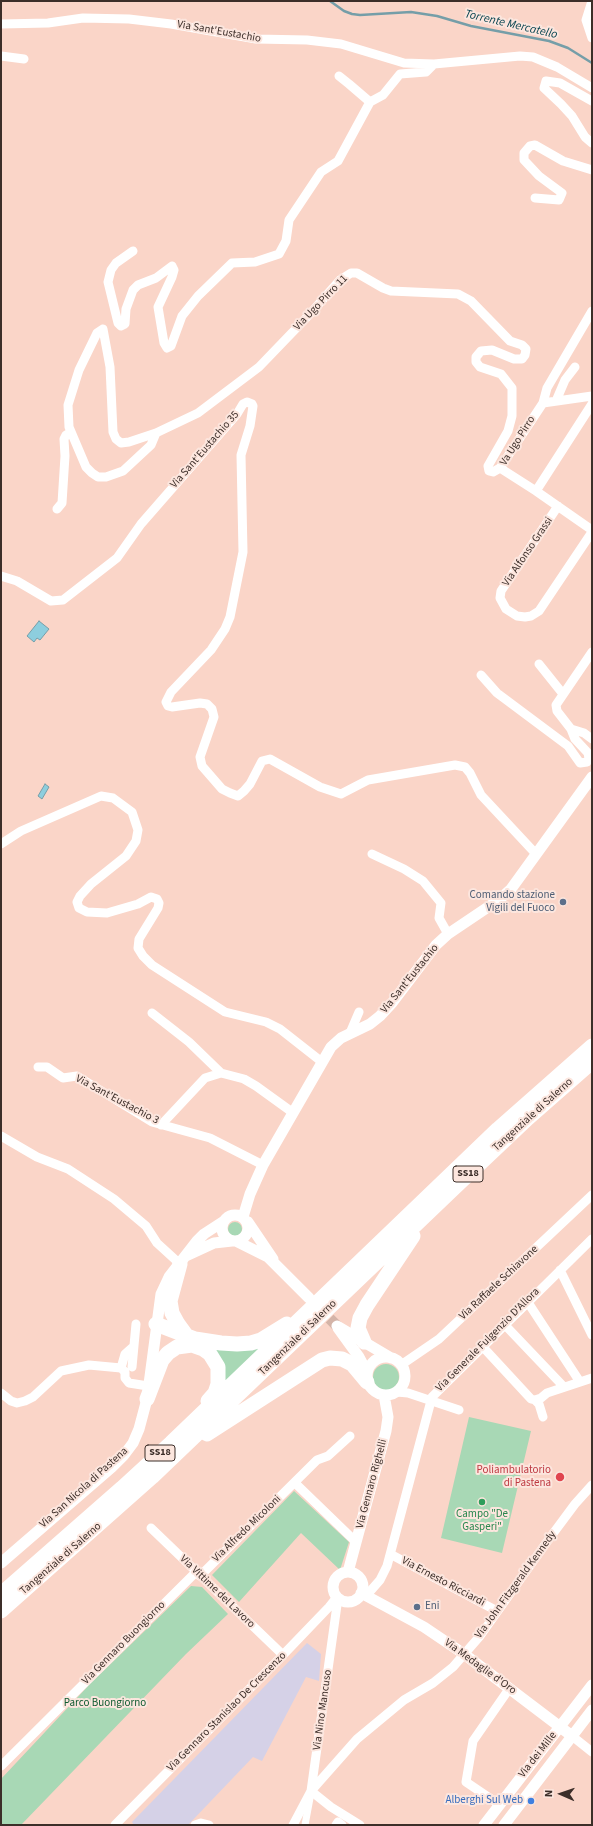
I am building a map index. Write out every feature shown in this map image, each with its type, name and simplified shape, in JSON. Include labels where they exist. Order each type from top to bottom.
[{"type":"highway","name":"Tangenziale di Salerno","points":[[1,1611],[102,1523],[187,1445],[308,1328],[343,1285],[498,1129],[592,1046]]},
{"type":"highway","name":"Tangenziale di Salerno","points":[[1,1594],[117,1493],[171,1443],[277,1342],[311,1302],[343,1285],[454,1188],[528,1118],[592,1062]]},
{"type":"highway","points":[[364,1342],[358,1323],[367,1304],[410,1240],[454,1188]]},
{"type":"highway","points":[[184,1260],[170,1301],[175,1318],[189,1340]]},
{"type":"highway","points":[[148,1393],[162,1360],[168,1353],[189,1340],[195,1339],[221,1344],[251,1343],[261,1340],[280,1329],[311,1302]]},
{"type":"highway","points":[[155,1327],[189,1340],[203,1349],[215,1361],[219,1375],[215,1392],[171,1443]]},
{"type":"highway","points":[[187,1445],[209,1434],[322,1360],[330,1358],[342,1359],[352,1364],[367,1377]]},
{"type":"street","points":[[592,1],[586,20],[592,38]]},
{"type":"street","name":"Via Sant'Eustachio","points":[[1,24],[48,23],[83,18],[128,19],[171,24],[256,40],[307,40],[341,44],[404,63],[434,64],[520,56],[533,57],[557,67],[592,88]]},
{"type":"street","points":[[1,56],[24,59]]},
{"type":"street","name":"Via Sant'Eustachio","points":[[133,251],[116,263],[111,270],[108,282],[118,323],[121,326],[125,324],[127,304],[133,290],[138,285],[156,278],[172,266],[174,270],[170,282],[158,306],[164,343],[167,348],[171,346],[182,316],[198,296],[232,263],[255,262],[279,254],[286,241],[289,220],[321,172],[338,161],[370,102],[383,95],[400,74],[426,72],[434,64]]},
{"type":"street","points":[[339,76],[370,102]]},
{"type":"street","points":[[592,101],[560,83],[546,81],[544,88],[572,116],[585,137],[592,143]]},
{"type":"street","points":[[534,198],[559,200],[562,193],[539,176],[524,160],[524,153],[530,146],[535,145],[563,161],[592,170]]},
{"type":"street","name":"Via Ugo Pirro 11","points":[[156,433],[198,413],[260,367],[345,275],[357,272],[383,288],[391,291],[458,294],[471,301],[510,341],[522,345],[526,349],[525,355],[522,359],[514,359],[492,350],[481,351],[476,357],[476,362],[480,367],[501,374],[512,388],[513,399],[510,424],[502,442],[488,466],[490,471],[493,472],[500,468]]},
{"type":"street","name":"Va Ugo Pirro","points":[[592,311],[547,388],[543,403],[500,468],[558,506],[592,531]]},
{"type":"street","points":[[103,329],[110,367],[113,432],[116,439],[122,443],[129,442],[156,433],[151,445],[123,471],[106,477],[98,477],[92,474],[86,467],[71,432],[68,405],[79,370],[96,333],[103,329]]},
{"type":"street","points":[[556,401],[565,380],[575,367]]},
{"type":"street","points":[[543,403],[592,396]]},
{"type":"street","name":"Via Sant'Eustachio 35","points":[[1,576],[17,581],[50,601],[63,600],[117,558],[141,524],[237,414],[243,404],[247,402],[252,404],[250,426],[241,455],[243,552],[230,616],[225,628],[211,650],[171,692],[166,702],[168,706],[172,707],[200,703],[207,704],[212,709],[214,717],[200,757],[202,766],[222,789],[238,796],[250,784],[262,760],[270,759],[320,787],[341,794],[368,780],[455,765],[465,767],[470,773],[481,795],[536,854]]},
{"type":"street","points":[[536,491],[592,404]]},
{"type":"street","points":[[57,509],[62,503],[65,456],[64,439],[66,435],[71,432]]},
{"type":"street","name":"Via Alfonso Grassi","points":[[558,506],[501,591],[500,598],[506,609],[517,616],[525,617],[531,616],[539,611],[592,531]]},
{"type":"street","points":[[481,675],[497,693],[568,746],[580,763],[587,762],[589,758],[588,753],[575,739],[571,729],[557,711],[556,705],[592,652]]},
{"type":"street","points":[[539,664],[563,694]]},
{"type":"street","points":[[571,729],[584,733],[592,739]]},
{"type":"street","name":"Via Sant'Eustachio","points":[[244,1218],[250,1194],[263,1165],[292,1112],[331,1047],[341,1038],[370,1024],[380,1016],[392,1003],[428,954],[448,934],[504,896],[511,889],[592,777]]},
{"type":"street","points":[[1,844],[21,831],[95,798],[107,795],[113,798],[132,812],[138,830],[136,841],[126,856],[91,884],[80,896],[77,902],[80,908],[87,912],[107,913],[138,904],[151,897],[157,899],[160,903],[139,939],[138,948],[152,966],[225,1012],[266,1022],[280,1029],[322,1062]]},
{"type":"street","points":[[372,854],[404,869],[423,881],[441,903],[439,918],[448,934]]},
{"type":"street","points":[[350,1033],[359,1012]]},
{"type":"street","points":[[152,1013],[194,1046],[221,1073],[244,1079],[292,1112]]},
{"type":"street","name":"Via Sant'Eustachio 3","points":[[38,1067],[47,1067],[63,1078],[77,1076],[152,1122],[210,1138],[263,1165]]},
{"type":"street","points":[[161,1125],[205,1078],[221,1073]]},
{"type":"street","points":[[1,1136],[37,1157],[68,1169],[114,1199],[146,1226],[157,1244],[184,1260]]},
{"type":"street","name":"Via Sant'Eustachio","points":[[227,1219],[250,1194]]},
{"type":"street","name":"Via Raffaele Schiavone","points":[[401,1365],[439,1339],[592,1195]]},
{"type":"street","points":[[275,1264],[270,1253],[244,1218],[237,1215],[227,1219],[222,1228],[224,1235],[262,1254],[275,1264],[311,1302]]},
{"type":"street","points":[[234,1241],[240,1240],[246,1235],[249,1227],[244,1218]]},
{"type":"street","name":"Via San Nicola di Pastena","points":[[1,1562],[124,1456],[133,1443],[139,1429],[148,1393],[155,1327],[161,1294],[169,1277],[184,1260],[192,1247],[204,1234],[227,1219]]},
{"type":"street","name":"Via Generale Fulgenzio D'Allora","points":[[364,1594],[380,1580],[391,1553],[432,1397],[527,1301],[592,1239]]},
{"type":"street","name":"Via San Nicola di Pastena","points":[[184,1260],[214,1243],[234,1241]]},
{"type":"street","points":[[560,1270],[592,1335]]},
{"type":"street","points":[[527,1301],[580,1382]]},
{"type":"street","points":[[132,1368],[136,1324]]},
{"type":"street","points":[[504,1324],[564,1387]]},
{"type":"street","points":[[397,1392],[401,1388],[405,1378],[401,1365],[392,1358],[337,1326],[360,1357],[374,1391],[384,1396],[397,1392],[408,1393],[459,1410]]},
{"type":"street","points":[[134,1346],[125,1354],[121,1368],[129,1383],[148,1393]]},
{"type":"street","points":[[482,1346],[531,1399],[536,1400],[539,1404],[543,1417]]},
{"type":"street","points":[[367,1377],[372,1363],[381,1358],[392,1358]]},
{"type":"street","points":[[1,1393],[11,1401],[17,1403],[25,1401],[65,1369],[74,1369],[89,1365],[121,1368]]},
{"type":"street","points":[[536,1400],[547,1393],[592,1378]]},
{"type":"street","name":"Via Gennaro Righelli","points":[[348,1572],[386,1431],[388,1416],[384,1396]]},
{"type":"street","name":"Via Alfredo Micoloni","points":[[198,1573],[317,1460],[328,1456],[350,1436]]},
{"type":"street","points":[[294,1483],[356,1542]]},
{"type":"street","name":"Via John Fitzgerald Kennedy","points":[[311,1791],[357,1739],[404,1700],[433,1683],[453,1667],[480,1636],[575,1504],[592,1485]]},
{"type":"street","name":"Via Vittime del Lavoro","points":[[151,1528],[283,1655]]},
{"type":"street","name":"Via Ernesto Ricciardi","points":[[391,1553],[392,1555],[497,1611]]},
{"type":"street","points":[[348,1572],[356,1574],[361,1581],[364,1594],[346,1602],[337,1597],[333,1589],[334,1580],[340,1574],[348,1572]]},
{"type":"street","name":"Via Gennaro Buongiorno","points":[[1,1766],[198,1573]]},
{"type":"street","name":"Via Medaglie d'Oro","points":[[364,1594],[424,1627],[464,1654],[592,1752]]},
{"type":"street","name":"Via Gennaro Stanislao De Crescenzo","points":[[115,1825],[283,1655],[337,1597]]},
{"type":"street","name":"Via Nino Mancuso","points":[[311,1791],[334,1629],[337,1597]]},
{"type":"street","points":[[313,1623],[323,1620],[332,1624],[334,1629]]},
{"type":"street","name":"Via dei Mille","points":[[484,1825],[592,1685]]},
{"type":"street","points":[[500,1805],[466,1782],[473,1742],[509,1689]]},
{"type":"street","name":"Via dei Mille","points":[[504,1825],[592,1710]]},
{"type":"street","points":[[293,1825],[311,1791]]},
{"type":"street","points":[[305,1825],[311,1791]]},
{"type":"street","points":[[311,1791],[331,1807],[360,1825]]},
{"type":"street","points":[[336,1825],[338,1822],[342,1825]]},
{"type":"street","points":[[195,1825],[201,1823],[209,1825]]},
{"type":"shaded area","points":[[307,1643],[321,1654],[319,1681],[306,1677],[262,1761],[253,1757],[188,1825],[134,1825],[132,1822]]},
{"type":"green space","points":[[232,1222],[238,1222],[242,1226],[242,1232],[238,1236],[232,1236],[228,1232],[228,1226]]},
{"type":"green space","points":[[271,1339],[221,1388],[221,1365],[202,1343]]},
{"type":"green space","points":[[386,1364],[395,1368],[399,1377],[395,1386],[386,1390],[377,1386],[373,1377],[377,1368]]},
{"type":"green space","name":"Campo \"De Gasperi\"","points":[[469,1417],[531,1431],[502,1553],[441,1538]]},
{"type":"green space","points":[[294,1491],[349,1542],[340,1570],[301,1533],[239,1602],[212,1575]]},
{"type":"green space","name":"Parco Buongiorno","points":[[191,1586],[202,1587],[228,1614],[186,1654],[21,1825],[1,1825],[1,1779],[89,1685]]},
{"type":"water","points":[[39,621],[49,629],[40,640],[37,638],[34,642],[27,636]]},
{"type":"water","points":[[45,784],[49,787],[42,799],[38,796]]},
{"type":"waterway","name":"Torrente Mercatello","points":[[330,1],[344,11],[352,14],[360,15],[411,12],[437,16],[471,26],[549,41],[568,48],[592,63]]},
{"type":"tunnel","points":[[318,1307],[337,1326]]},
{"type":"place","name":"Comando stazione Vigili del Fuoco","points":[[563,902]]},
{"type":"place","name":"Poliambulatorio di Pastena","points":[[560,1477]]},
{"type":"place","name":"Campo \"De Gasperi\"","points":[[482,1502]]},
{"type":"place","name":"Eni","points":[[417,1607]]},
{"type":"place","name":"Alberghi Sul Web","points":[[531,1801]]}]
